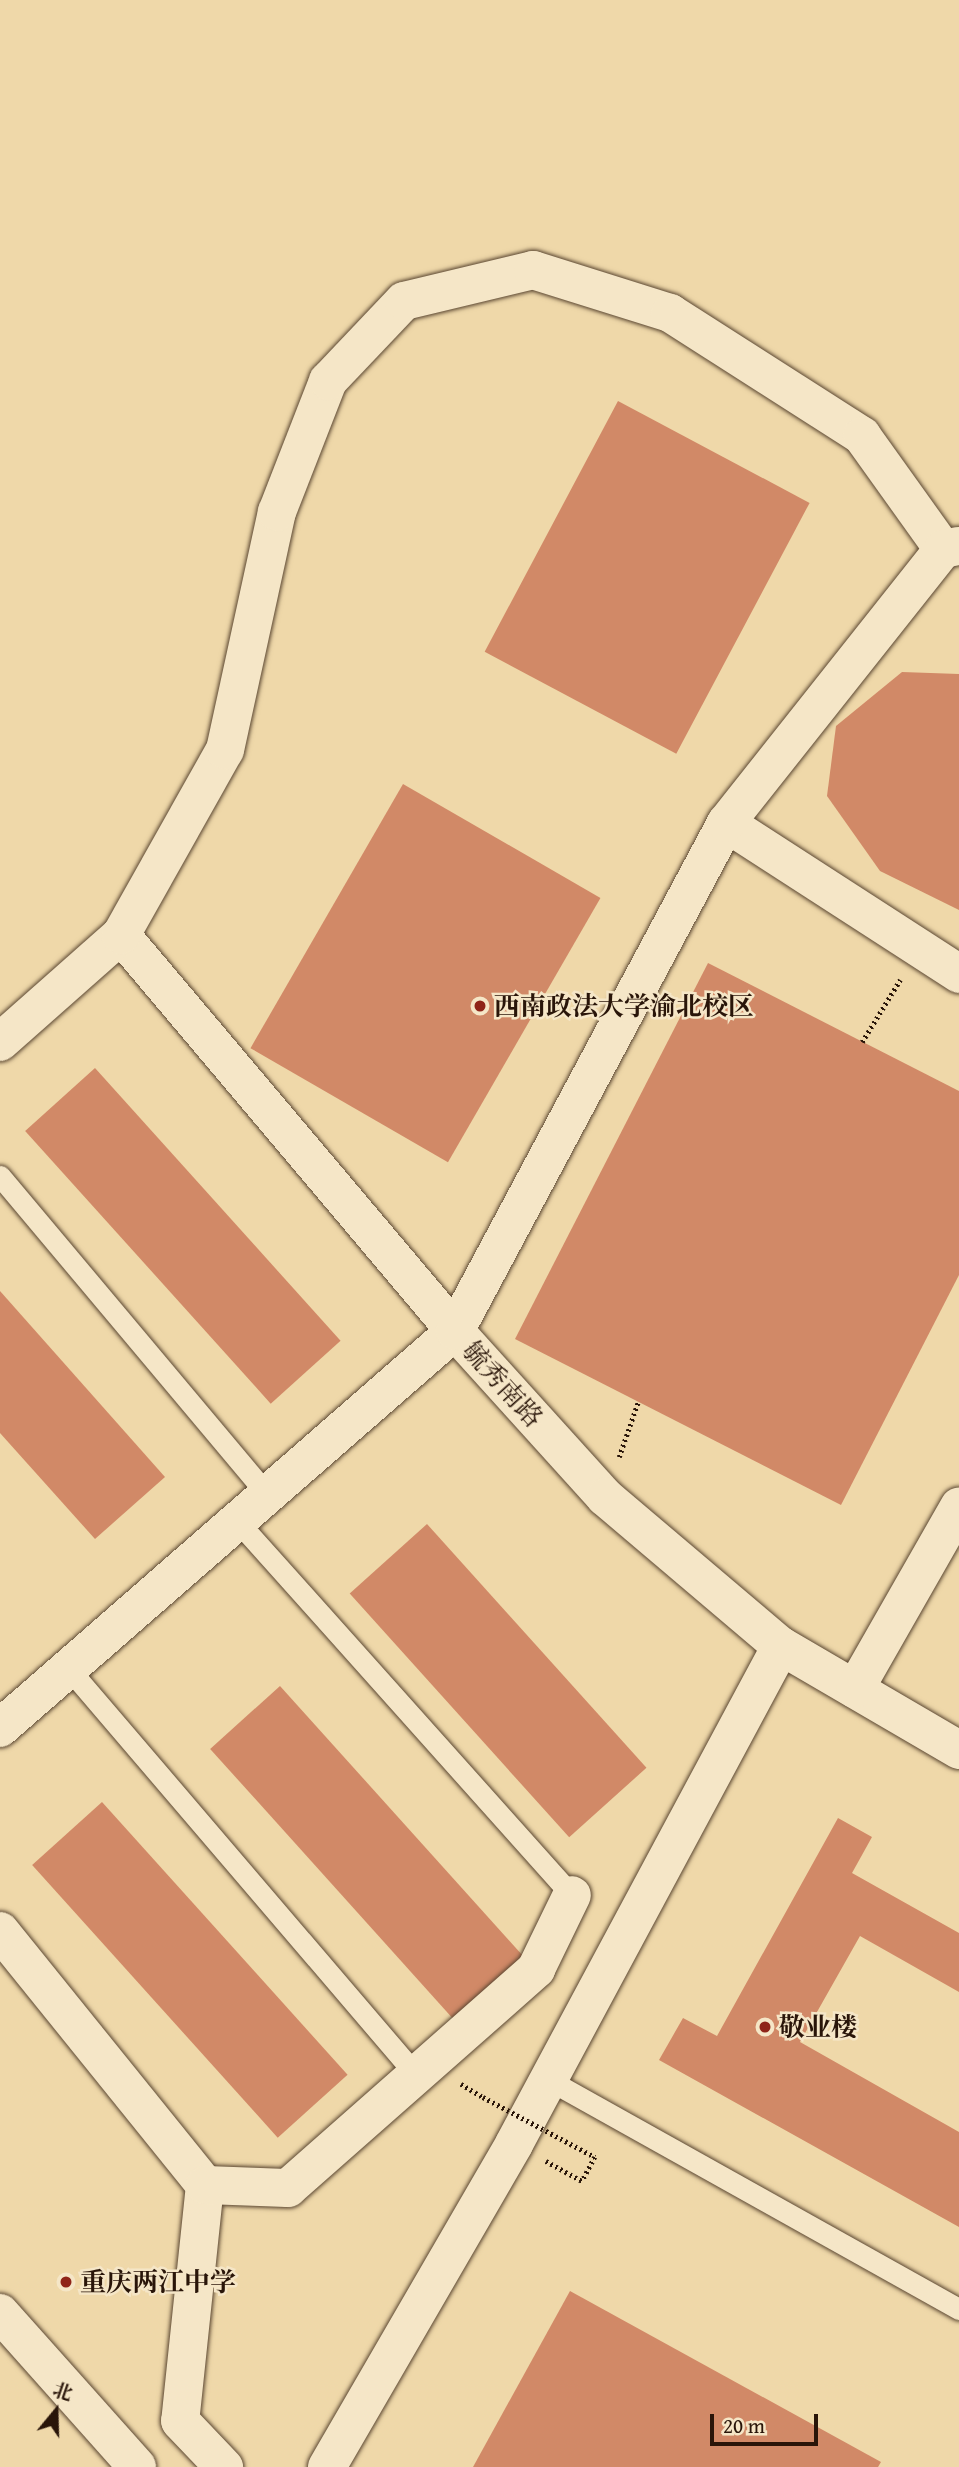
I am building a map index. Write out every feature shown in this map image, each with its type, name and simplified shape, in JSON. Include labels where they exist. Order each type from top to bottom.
[{"type":"street","points":[[0,1042],[121,935],[225,750],[277,512],[328,382],[404,301],[533,270],[670,313],[862,436],[951,548],[726,823],[455,1331],[269,1497],[0,1728]]},
{"type":"street","points":[[726,823],[959,974]]},
{"type":"street","name":"毓秀南路","points":[[121,935],[455,1331],[605,1497],[781,1646],[959,1750]]},
{"type":"street","points":[[855,1689],[959,1507]]},
{"type":"street","points":[[327,2467],[549,2080],[781,1646]]},
{"type":"street","points":[[205,2185],[288,2188],[536,1969],[572,1895]]},
{"type":"street","points":[[0,1931],[205,2185],[180,2421],[224,2467]]},
{"type":"street","points":[[0,2313],[137,2467]]},
{"type":"lane","points":[[0,1176],[269,1497]]},
{"type":"lane","points":[[239,1523],[572,1895]]},
{"type":"lane","points":[[68,1669],[417,2076]]},
{"type":"lane","points":[[549,2080],[959,2309]]},
{"type":"path","points":[[862,1042],[920,947]]},
{"type":"path","points":[[605,1497],[638,1402]]},
{"type":"path","points":[[483,2097],[595,2157],[582,2181]]},
{"type":"building","points":[[618,401],[810,503],[676,754],[485,652]]},
{"type":"building","points":[[902,672],[959,674],[959,910],[880,871],[827,796],[836,726]]},
{"type":"building","points":[[403,784],[600,898],[448,1162],[251,1048]]},
{"type":"building","points":[[708,963],[959,1091],[959,1275],[841,1505],[515,1339]]},
{"type":"building","points":[[95,1068],[341,1341],[271,1404],[25,1131]]},
{"type":"building","points":[[0,1291],[165,1477],[95,1539],[0,1433]]},
{"type":"building","points":[[427,1524],[646,1768],[569,1837],[350,1594]]},
{"type":"building","points":[[280,1686],[526,1959],[456,2022],[210,1749]]},
{"type":"building","points":[[102,1802],[348,2075],[278,2138],[32,1865]]},
{"type":"building","name":"敬业楼","points":[[838,1818],[872,1837],[852,1873],[959,1933],[959,1992],[860,1936],[800,2042],[959,2132],[959,2227],[659,2060],[683,2018],[717,2036]]},
{"type":"building","points":[[570,2291],[881,2462],[878,2467],[473,2467]]},
{"type":"place","name":"西南政法大学渝北校区","points":[[480,1006]]},
{"type":"place","name":"敬业楼","points":[[765,2027]]},
{"type":"place","name":"重庆两江中学","points":[[66,2282]]}]
